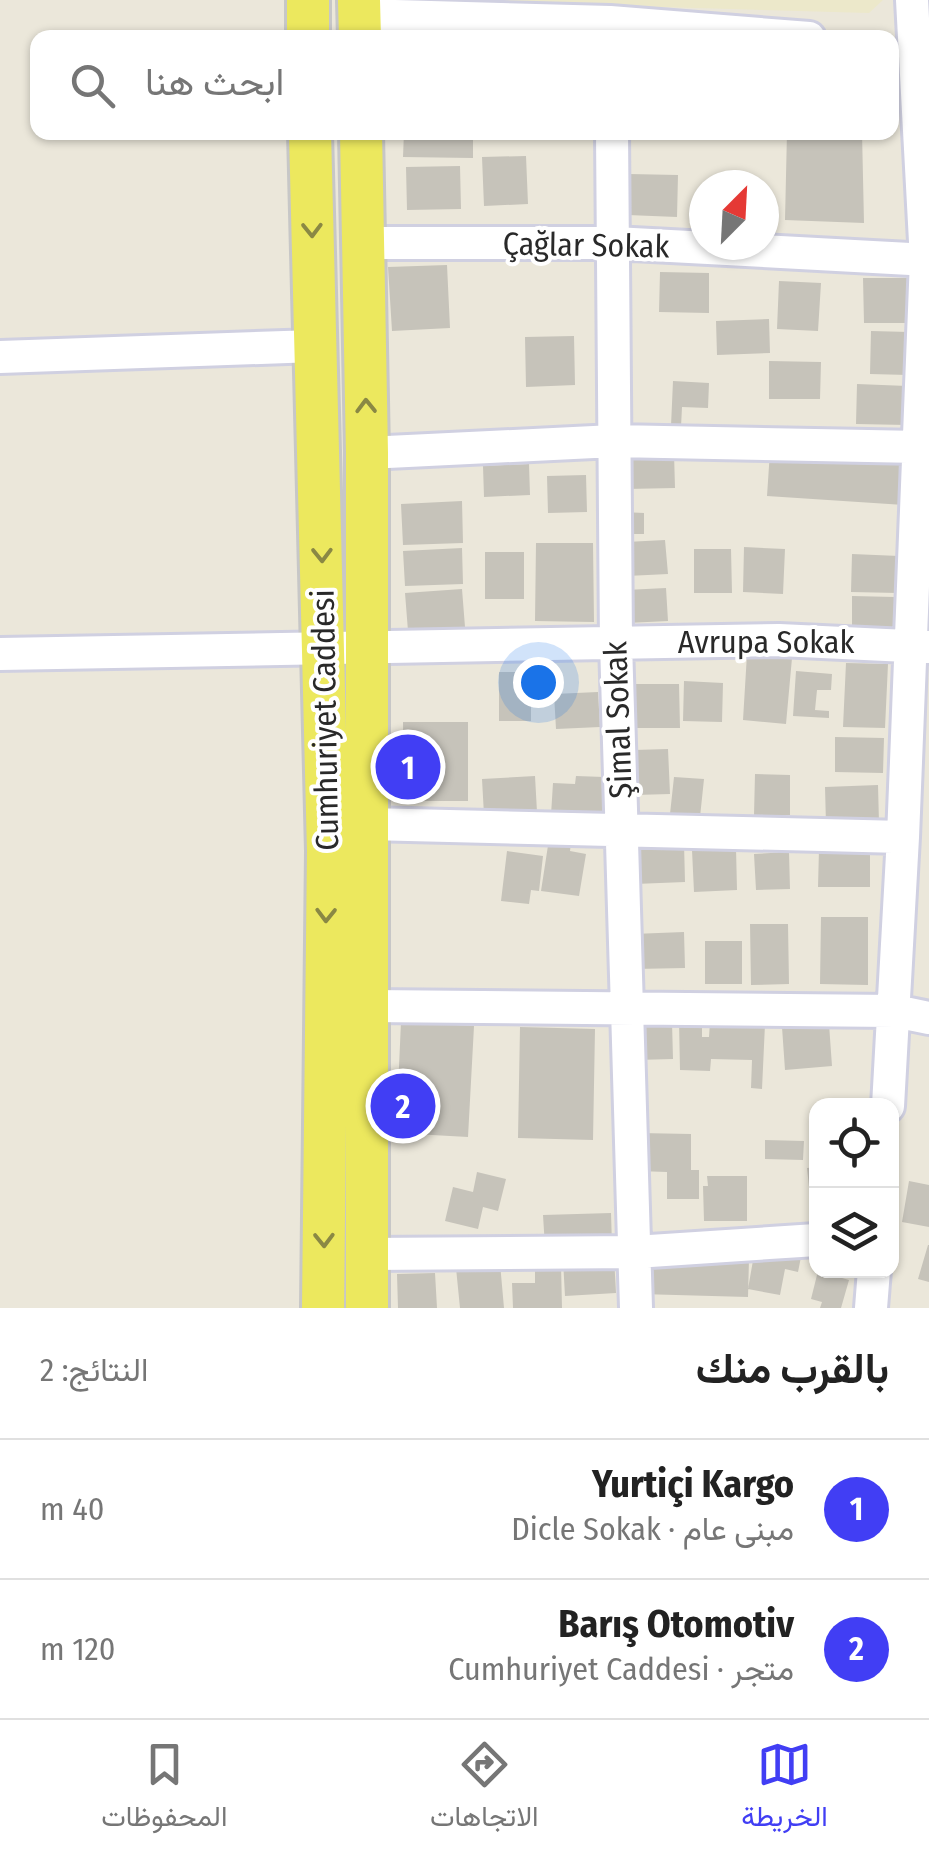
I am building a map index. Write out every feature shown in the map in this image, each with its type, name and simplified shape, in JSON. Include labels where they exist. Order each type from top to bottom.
[{"type":"main road","points":[[308,0],[308,30]]},
{"type":"main road","name":"Cumhuriyet Caddesi","points":[[310,140],[328,851],[324,1308]]},
{"type":"main road","points":[[361,140],[367,453],[367,1308]]},
{"type":"street","points":[[889,1098],[919,645],[928,260],[912,0]]},
{"type":"street","points":[[359,18],[610,30]]},
{"type":"street","name":"Şimal Sokak","points":[[612,140],[616,643],[636,1308]]},
{"type":"street","name":"Çağlar Sokak","points":[[362,242],[614,243],[928,260]]},
{"type":"street","points":[[0,357],[314,346]]},
{"type":"street","points":[[367,453],[614,441],[921,447]]},
{"type":"street","name":"Avrupa Sokak","points":[[0,654],[616,643],[919,645]]},
{"type":"street","points":[[368,824],[904,837]]},
{"type":"street","points":[[369,1006],[896,1011],[929,1018]]},
{"type":"street","points":[[368,1254],[635,1252],[809,1240]]},
{"type":"street","points":[[871,1308],[873,1278]]},
{"type":"shaded area","points":[[418,0],[883,0],[869,13]]},
{"type":"building","points":[[404,140],[473,140],[473,158],[403,157]]},
{"type":"building","points":[[787,140],[862,140],[864,223],[785,220]]},
{"type":"building","points":[[526,156],[528,204],[484,206],[482,157]]},
{"type":"building","points":[[460,166],[461,209],[407,210],[406,167]]},
{"type":"building","points":[[629,174],[678,175],[677,217],[628,215]]},
{"type":"building","points":[[447,265],[450,328],[392,331],[388,267]]},
{"type":"building","points":[[660,272],[709,273],[709,313],[659,312]]},
{"type":"building","points":[[863,278],[907,278],[908,323],[864,323]]},
{"type":"building","points":[[779,281],[821,283],[818,331],[777,329]]},
{"type":"building","points":[[769,319],[770,353],[717,355],[716,321]]},
{"type":"building","points":[[871,331],[909,332],[908,375],[870,374]]},
{"type":"building","points":[[574,336],[575,385],[526,387],[525,337]]},
{"type":"building","points":[[769,361],[821,362],[820,399],[769,399]]},
{"type":"building","points":[[673,381],[709,383],[708,408],[682,407],[681,427],[671,426]]},
{"type":"building","points":[[857,384],[907,386],[907,425],[856,424]]},
{"type":"building","points":[[770,451],[907,460],[904,505],[767,496]]},
{"type":"building","points":[[674,453],[675,488],[626,489],[625,455]]},
{"type":"building","points":[[529,464],[530,495],[484,497],[483,466]]},
{"type":"building","points":[[586,475],[587,512],[548,513],[547,476]]},
{"type":"building","points":[[462,501],[463,543],[403,545],[401,504]]},
{"type":"building","points":[[623,512],[644,513],[644,534],[622,534]]},
{"type":"building","points":[[665,540],[668,574],[627,576],[626,542]]},
{"type":"building","points":[[536,543],[593,543],[594,622],[535,621]]},
{"type":"building","points":[[744,547],[785,549],[783,594],[743,592]]},
{"type":"building","points":[[462,548],[463,584],[405,586],[403,551]]},
{"type":"building","points":[[694,549],[731,549],[732,593],[694,593]]},
{"type":"building","points":[[485,552],[524,552],[524,599],[485,599]]},
{"type":"building","points":[[852,554],[899,556],[898,593],[851,592]]},
{"type":"building","points":[[666,588],[668,621],[627,623],[626,590]]},
{"type":"building","points":[[462,589],[465,627],[408,631],[405,593]]},
{"type":"building","points":[[852,596],[895,597],[895,633],[852,632]]},
{"type":"building","points":[[747,654],[792,658],[786,724],[743,720]]},
{"type":"building","points":[[846,663],[888,664],[885,728],[843,727]]},
{"type":"building","points":[[796,671],[832,674],[831,690],[817,690],[815,710],[829,711],[829,718],[793,716]]},
{"type":"building","points":[[499,672],[531,672],[531,721],[499,721]]},
{"type":"building","points":[[684,681],[723,683],[722,722],[683,721]]},
{"type":"building","points":[[634,684],[679,684],[680,728],[628,728]]},
{"type":"building","points":[[598,692],[600,727],[556,729],[554,694]]},
{"type":"building","points":[[403,722],[468,722],[468,801],[404,801]]},
{"type":"building","points":[[835,737],[884,738],[883,773],[835,772]]},
{"type":"building","points":[[668,749],[670,794],[635,795],[634,750]]},
{"type":"building","points":[[755,774],[790,775],[790,815],[754,815]]},
{"type":"building","points":[[535,776],[537,812],[484,815],[482,779]]},
{"type":"building","points":[[576,776],[604,777],[602,818],[551,815],[553,783],[575,784]]},
{"type":"building","points":[[674,777],[704,779],[700,817],[670,814]]},
{"type":"building","points":[[878,785],[879,823],[826,824],[825,787]]},
{"type":"building","points":[[549,839],[571,843],[570,851],[586,854],[579,896],[541,891]]},
{"type":"building","points":[[684,843],[685,882],[635,884],[633,844]]},
{"type":"building","points":[[736,848],[737,890],[694,892],[692,850]]},
{"type":"building","points":[[819,849],[870,849],[870,887],[818,887]]},
{"type":"building","points":[[507,851],[543,856],[539,891],[531,890],[529,904],[501,901]]},
{"type":"building","points":[[789,852],[790,889],[756,890],[754,854]]},
{"type":"building","points":[[821,917],[868,917],[868,985],[820,984]]},
{"type":"building","points":[[750,924],[788,924],[789,984],[751,985]]},
{"type":"building","points":[[684,932],[685,968],[635,969],[633,934]]},
{"type":"building","points":[[705,941],[742,941],[742,984],[705,984]]},
{"type":"building","points":[[679,1021],[702,1021],[702,1037],[709,1037],[710,1022],[765,1024],[762,1089],[751,1088],[752,1060],[711,1059],[710,1071],[680,1070]]},
{"type":"building","points":[[401,1022],[474,1026],[468,1137],[396,1133]]},
{"type":"building","points":[[672,1022],[673,1059],[636,1060],[635,1024]]},
{"type":"building","points":[[829,1024],[832,1066],[785,1070],[782,1027]]},
{"type":"building","points":[[520,1027],[595,1029],[593,1140],[518,1138]]},
{"type":"building","points":[[639,1133],[691,1134],[691,1170],[699,1170],[699,1199],[667,1199],[667,1172],[638,1171]]},
{"type":"building","points":[[765,1140],[804,1141],[803,1160],[765,1159]]},
{"type":"building","points":[[477,1172],[506,1179],[498,1211],[483,1207],[478,1229],[445,1221],[453,1187],[473,1192]]},
{"type":"building","points":[[707,1176],[747,1176],[747,1221],[704,1221],[703,1186],[708,1186]]},
{"type":"building","points":[[909,1181],[929,1185],[929,1227],[902,1222]]},
{"type":"building","points":[[611,1213],[612,1245],[545,1247],[543,1215]]},
{"type":"building","points":[[929,1245],[929,1282],[918,1279]]},
{"type":"building","points":[[755,1249],[801,1257],[798,1272],[785,1269],[780,1295],[748,1289]]},
{"type":"building","points":[[641,1256],[749,1259],[748,1297],[640,1294]]},
{"type":"building","points":[[614,1257],[616,1293],[565,1296],[563,1260]]},
{"type":"building","points":[[500,1263],[504,1308],[460,1308],[456,1268]]},
{"type":"building","points":[[535,1264],[561,1264],[562,1308],[513,1308],[512,1283],[535,1283]]},
{"type":"building","points":[[435,1273],[437,1308],[398,1308],[397,1274]]},
{"type":"building","points":[[816,1278],[849,1280],[841,1308],[820,1308],[822,1302],[811,1299]]},
{"type":"place","name":"Yurtiçi Kargo","points":[[408,767]]},
{"type":"place","name":"Barış Otomotiv","points":[[403,1106]]}]
